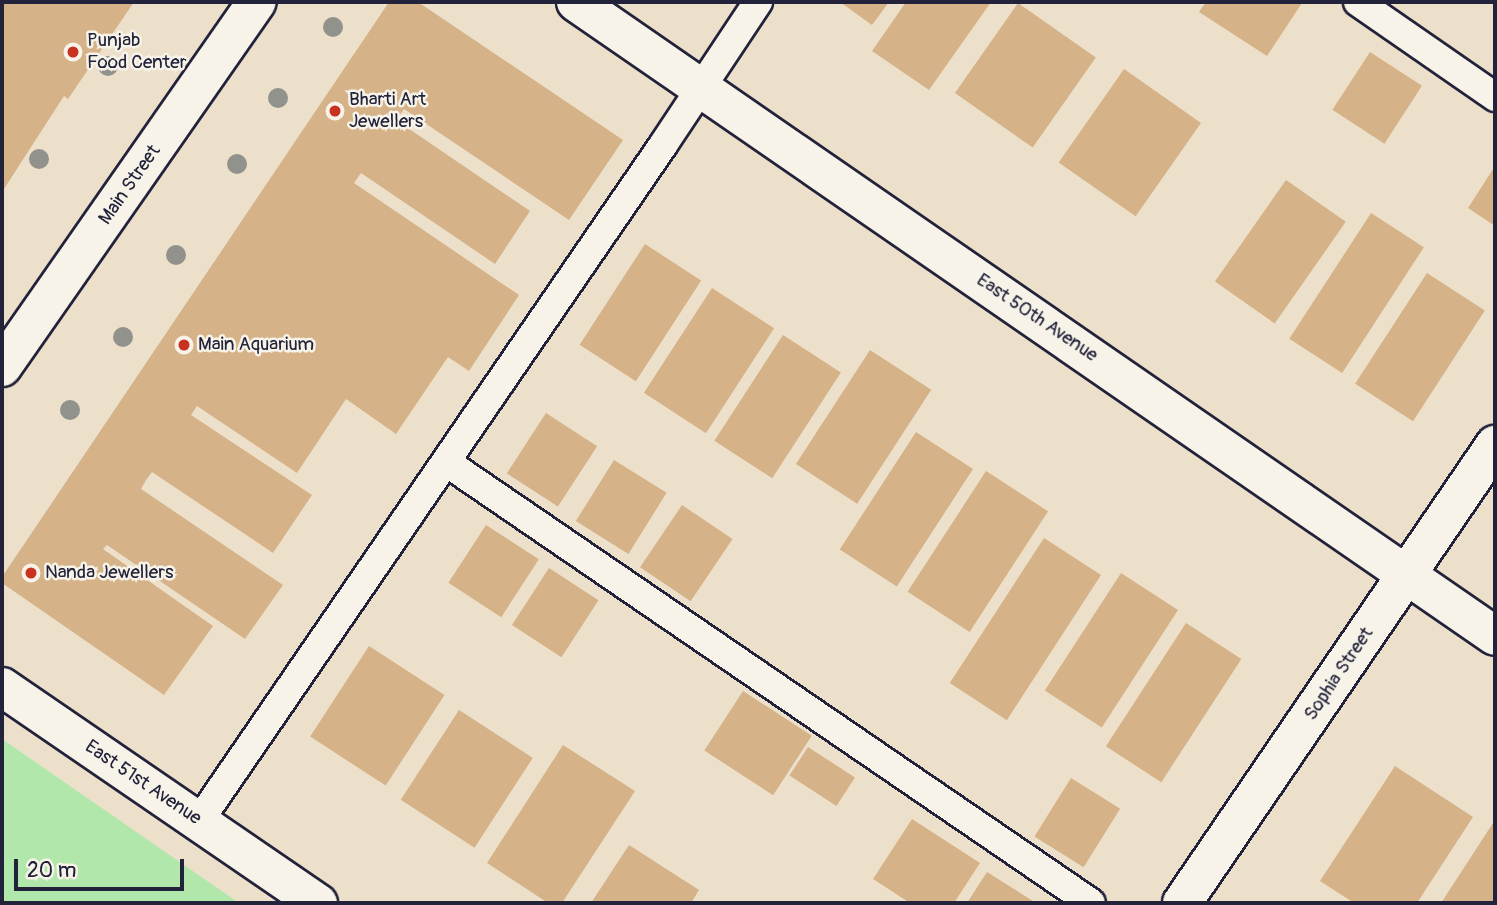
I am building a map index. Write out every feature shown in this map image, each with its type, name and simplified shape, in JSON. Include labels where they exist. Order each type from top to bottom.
[{"type":"street","name":"Main Street","points":[[2,368],[257,2]]},
{"type":"street","name":"East 50th Avenue","points":[[576,2],[1495,636]]},
{"type":"street","name":"Sophia Street","points":[[1182,903],[1495,445]]},
{"type":"street","name":"East 51st Avenue","points":[[2,687],[318,903]]},
{"type":"lane","points":[[199,821],[758,2]]},
{"type":"lane","points":[[1358,2],[1495,97]]},
{"type":"lane","points":[[446,462],[1091,903]]},
{"type":"green space","points":[[2,739],[239,903],[2,903]]},
{"type":"building","points":[[2,2],[134,2],[68,99],[64,96],[2,192]]},
{"type":"building","points":[[389,2],[418,2],[623,140],[569,220],[404,109],[396,120],[530,211],[495,264],[361,173],[354,183],[519,295],[469,371],[448,357],[396,434],[346,399],[297,473],[197,406],[191,415],[312,495],[273,553],[152,472],[146,480],[141,489],[283,585],[245,639],[107,545],[103,549],[213,626],[164,695],[2,583],[2,577]]},
{"type":"building","points":[[840,2],[889,2],[872,25]]},
{"type":"building","points":[[906,2],[991,2],[929,90],[872,51]]},
{"type":"building","points":[[1206,2],[1302,3],[1267,56],[1199,12]]},
{"type":"building","points":[[1018,3],[1096,57],[1033,148],[955,93]]},
{"type":"building","points":[[1370,52],[1422,86],[1384,144],[1332,110]]},
{"type":"building","points":[[1124,69],[1201,123],[1136,216],[1059,162]]},
{"type":"building","points":[[1495,166],[1495,226],[1468,208]]},
{"type":"building","points":[[1286,180],[1346,222],[1275,323],[1215,282]]},
{"type":"building","points":[[1371,213],[1424,247],[1342,373],[1289,339]]},
{"type":"building","points":[[645,244],[701,280],[636,381],[580,345]]},
{"type":"building","points":[[1427,273],[1485,311],[1413,421],[1355,384]]},
{"type":"building","points":[[712,288],[774,328],[706,433],[644,393]]},
{"type":"building","points":[[783,335],[841,373],[772,478],[714,441]]},
{"type":"building","points":[[870,350],[931,390],[857,504],[796,464]]},
{"type":"building","points":[[546,413],[597,446],[558,507],[507,473]]},
{"type":"building","points":[[916,432],[973,469],[897,586],[840,549]]},
{"type":"building","points":[[614,460],[667,493],[628,554],[576,521]]},
{"type":"building","points":[[986,471],[1048,511],[970,632],[908,592]]},
{"type":"building","points":[[682,505],[733,539],[691,601],[640,567]]},
{"type":"building","points":[[486,525],[539,559],[501,617],[448,583]]},
{"type":"building","points":[[1044,538],[1101,575],[1007,720],[950,683]]},
{"type":"building","points":[[549,568],[598,600],[561,657],[512,625]]},
{"type":"building","points":[[1121,573],[1178,610],[1102,727],[1045,690]]},
{"type":"building","points":[[1186,623],[1241,659],[1161,782],[1106,746]]},
{"type":"building","points":[[369,646],[444,695],[386,786],[310,737]]},
{"type":"building","points":[[743,691],[812,736],[773,795],[704,751]]},
{"type":"building","points":[[459,710],[533,758],[475,848],[401,800]]},
{"type":"building","points":[[563,745],[635,791],[562,903],[548,903],[487,863]]},
{"type":"building","points":[[808,747],[855,777],[836,806],[789,776]]},
{"type":"building","points":[[1395,766],[1473,817],[1417,903],[1354,903],[1320,881]]},
{"type":"building","points":[[1071,778],[1120,809],[1084,867],[1034,837]]},
{"type":"building","points":[[912,819],[980,863],[954,903],[910,903],[873,879]]},
{"type":"building","points":[[1493,823],[1495,903],[1441,903]]},
{"type":"building","points":[[629,845],[699,890],[691,903],[591,903]]},
{"type":"building","points":[[987,872],[1036,903],[967,903]]},
{"type":"place","name":"Punjab Food Center","points":[[73,52]]},
{"type":"place","name":"Bharti Art Jewellers","points":[[335,111]]},
{"type":"place","name":"Main Aquarium","points":[[184,345]]},
{"type":"place","name":"Nanda Jewellers","points":[[31,573]]}]
